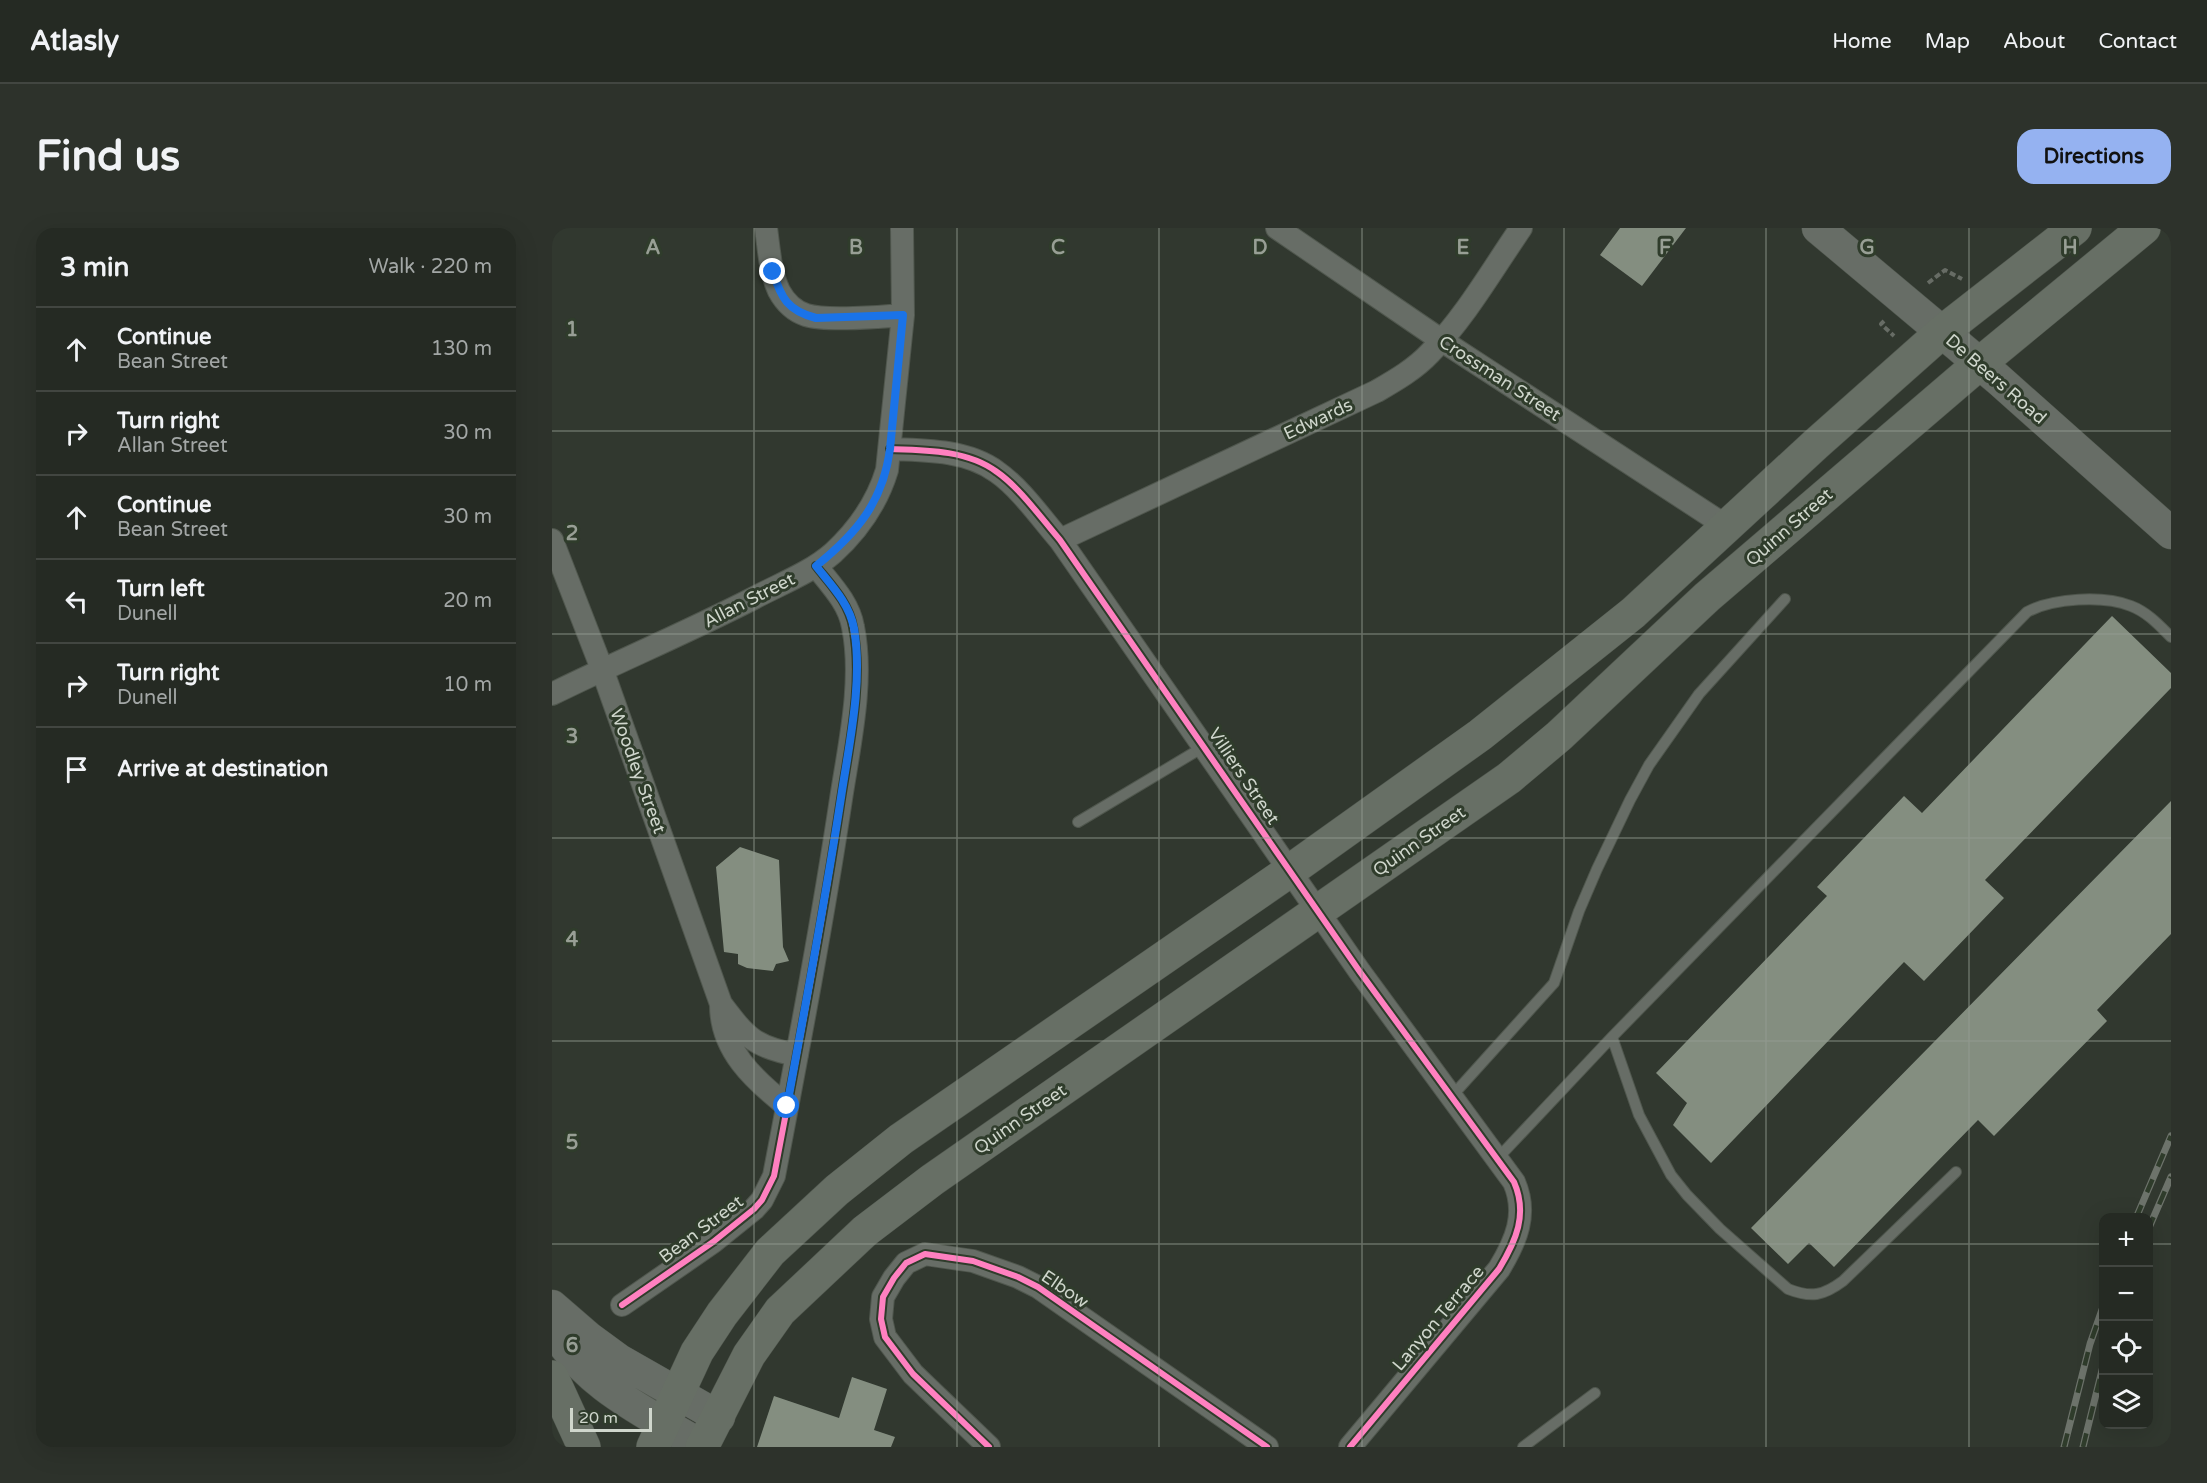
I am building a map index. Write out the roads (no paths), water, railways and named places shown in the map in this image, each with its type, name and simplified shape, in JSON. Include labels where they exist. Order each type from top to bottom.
[{"type":"highway","points":[[658,1435],[697,1352],[746,1281],[770,1252],[837,1190],[930,1118],[1291,870],[1480,735],[1633,613],[1942,332],[2075,228]]},
{"type":"highway","name":"Quinn Street","points":[[702,1447],[749,1355],[780,1311],[866,1231],[932,1180],[1509,778],[1559,736],[1707,597],[1979,364],[2144,228]]},
{"type":"highway","points":[[552,1377],[584,1447]]},
{"type":"street","points":[[766,228],[773,272],[780,292],[788,304],[805,315],[816,318],[903,315]]},
{"type":"street","points":[[890,449],[903,315],[902,228]]},
{"type":"street","name":"Crossman Street","points":[[1276,228],[1726,526]]},
{"type":"street","name":"Edwards","points":[[1060,540],[1377,391],[1410,371],[1442,340],[1463,313],[1521,228]]},
{"type":"street","name":"De Beers Road","points":[[1818,228],[1942,332],[2171,533]]},
{"type":"street","name":"Villiers Street","points":[[890,449],[951,454],[985,464],[1008,481],[1060,540],[1360,972],[1498,1158],[1514,1182],[1520,1196]]},
{"type":"street","name":"Allan Street","points":[[552,694],[726,612],[816,566],[852,534],[870,509],[883,486],[890,449]]},
{"type":"street","name":"Woodley Street","points":[[552,540],[602,669],[721,1004],[721,1021],[726,1037],[746,1069],[787,1106]]},
{"type":"street","name":"Bean Street","points":[[622,1305],[713,1242],[762,1200],[774,1176],[828,888],[851,729],[856,671],[854,628],[848,609],[816,566]]},
{"type":"street","name":"Woodley Street","points":[[721,1004],[748,1037],[772,1050],[796,1055]]},
{"type":"street","name":"Lanyon Terrace","points":[[1350,1447],[1499,1269],[1509,1254],[1517,1232],[1521,1214],[1520,1196]]},
{"type":"street","name":"Elbow","points":[[989,1447],[913,1374],[885,1337],[880,1319],[883,1297],[906,1263],[925,1254],[973,1261],[1018,1277],[1038,1287],[1267,1447]]},
{"type":"street","points":[[552,1306],[619,1360],[719,1417]]},
{"type":"street","points":[[552,1324],[567,1352],[658,1435],[702,1447]]},
{"type":"lane","points":[[2104,474],[2152,501]]},
{"type":"lane","points":[[1452,1096],[1554,983],[1579,911],[1597,869],[1649,765],[1699,694],[1785,599]]},
{"type":"lane","points":[[1498,1158],[1612,1037],[2027,612],[2038,606],[2063,601],[2110,600],[2132,606],[2152,618],[2171,637]]},
{"type":"lane","points":[[1078,822],[1205,746]]},
{"type":"lane","points":[[1612,1037],[1639,1115],[1671,1175],[1720,1229],[1788,1289],[1801,1294],[1818,1295],[1831,1290],[1956,1172]]},
{"type":"lane","points":[[1523,1447],[1595,1393]]},
{"type":"railway","points":[[2138,1213],[2171,1136]]},
{"type":"railway","points":[[2153,1218],[2171,1177]]},
{"type":"railway","points":[[2064,1447],[2090,1344],[2099,1318]]},
{"type":"railway","points":[[2083,1447],[2101,1375]]}]
